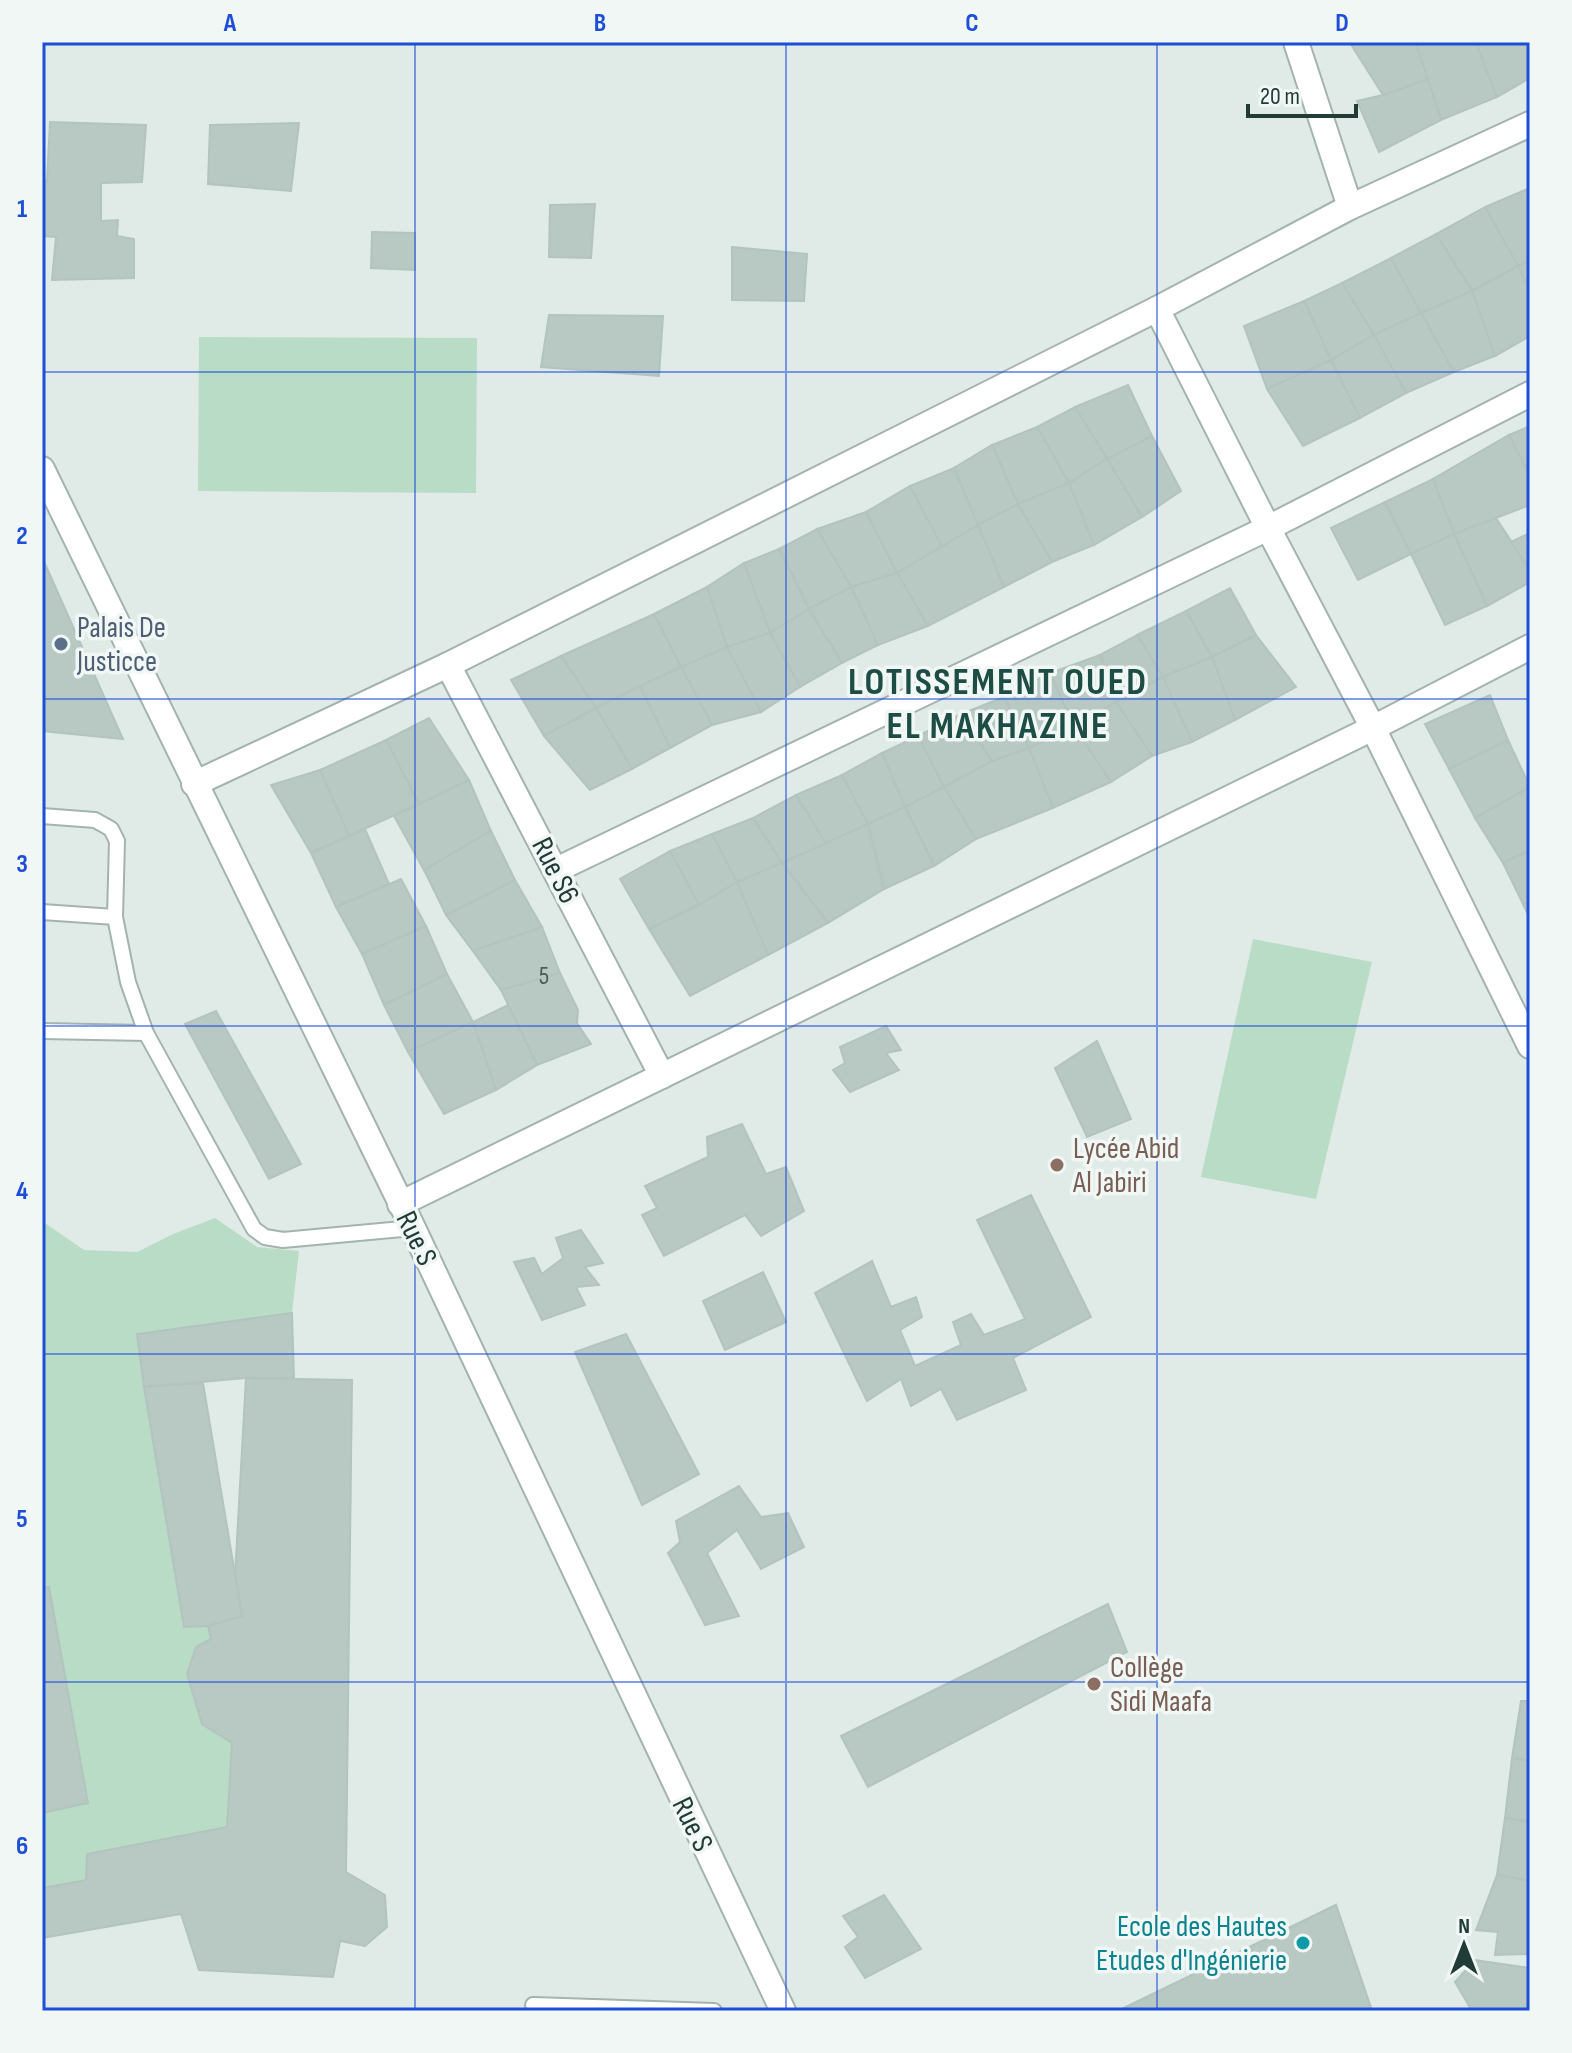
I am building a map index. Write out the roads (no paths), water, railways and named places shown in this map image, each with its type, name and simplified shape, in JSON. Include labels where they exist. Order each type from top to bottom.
[{"type":"street","points":[[1296,42],[1350,207]]},
{"type":"street","points":[[194,784],[448,665],[1157,309],[1350,207],[1530,124]]},
{"type":"street","points":[[1157,309],[1373,728],[1530,1046]]},
{"type":"street","points":[[556,870],[1268,528],[1530,394]]},
{"type":"street","name":"Rue S","points":[[42,469],[413,1228],[783,2011]]},
{"type":"street","points":[[400,1204],[1373,728],[1527,657]]},
{"type":"street","name":"Rue S6","points":[[448,665],[662,1076]]},
{"type":"lane","points":[[42,816],[95,820],[111,829],[117,841],[115,917],[128,982],[146,1033],[254,1229],[265,1237],[283,1240],[413,1228]]},
{"type":"lane","points":[[42,912],[115,917]]},
{"type":"lane","points":[[42,1031],[146,1033]]},
{"type":"lane","points":[[533,2005],[714,2011]]},
{"type":"place","name":"Palais De Justicce","points":[[61,644]]},
{"type":"place","name":"Lycée Abid Al Jabiri","points":[[1057,1165]]},
{"type":"place","name":"Collège Sidi Maafa","points":[[1094,1684]]},
{"type":"place","name":"Ecole des Hautes Etudes d'Ingénierie","points":[[1303,1943]]},
{"type":"district","name":"LOTISSEMENT OUED EL MAKHAZINE","points":[[998,703]]}]
